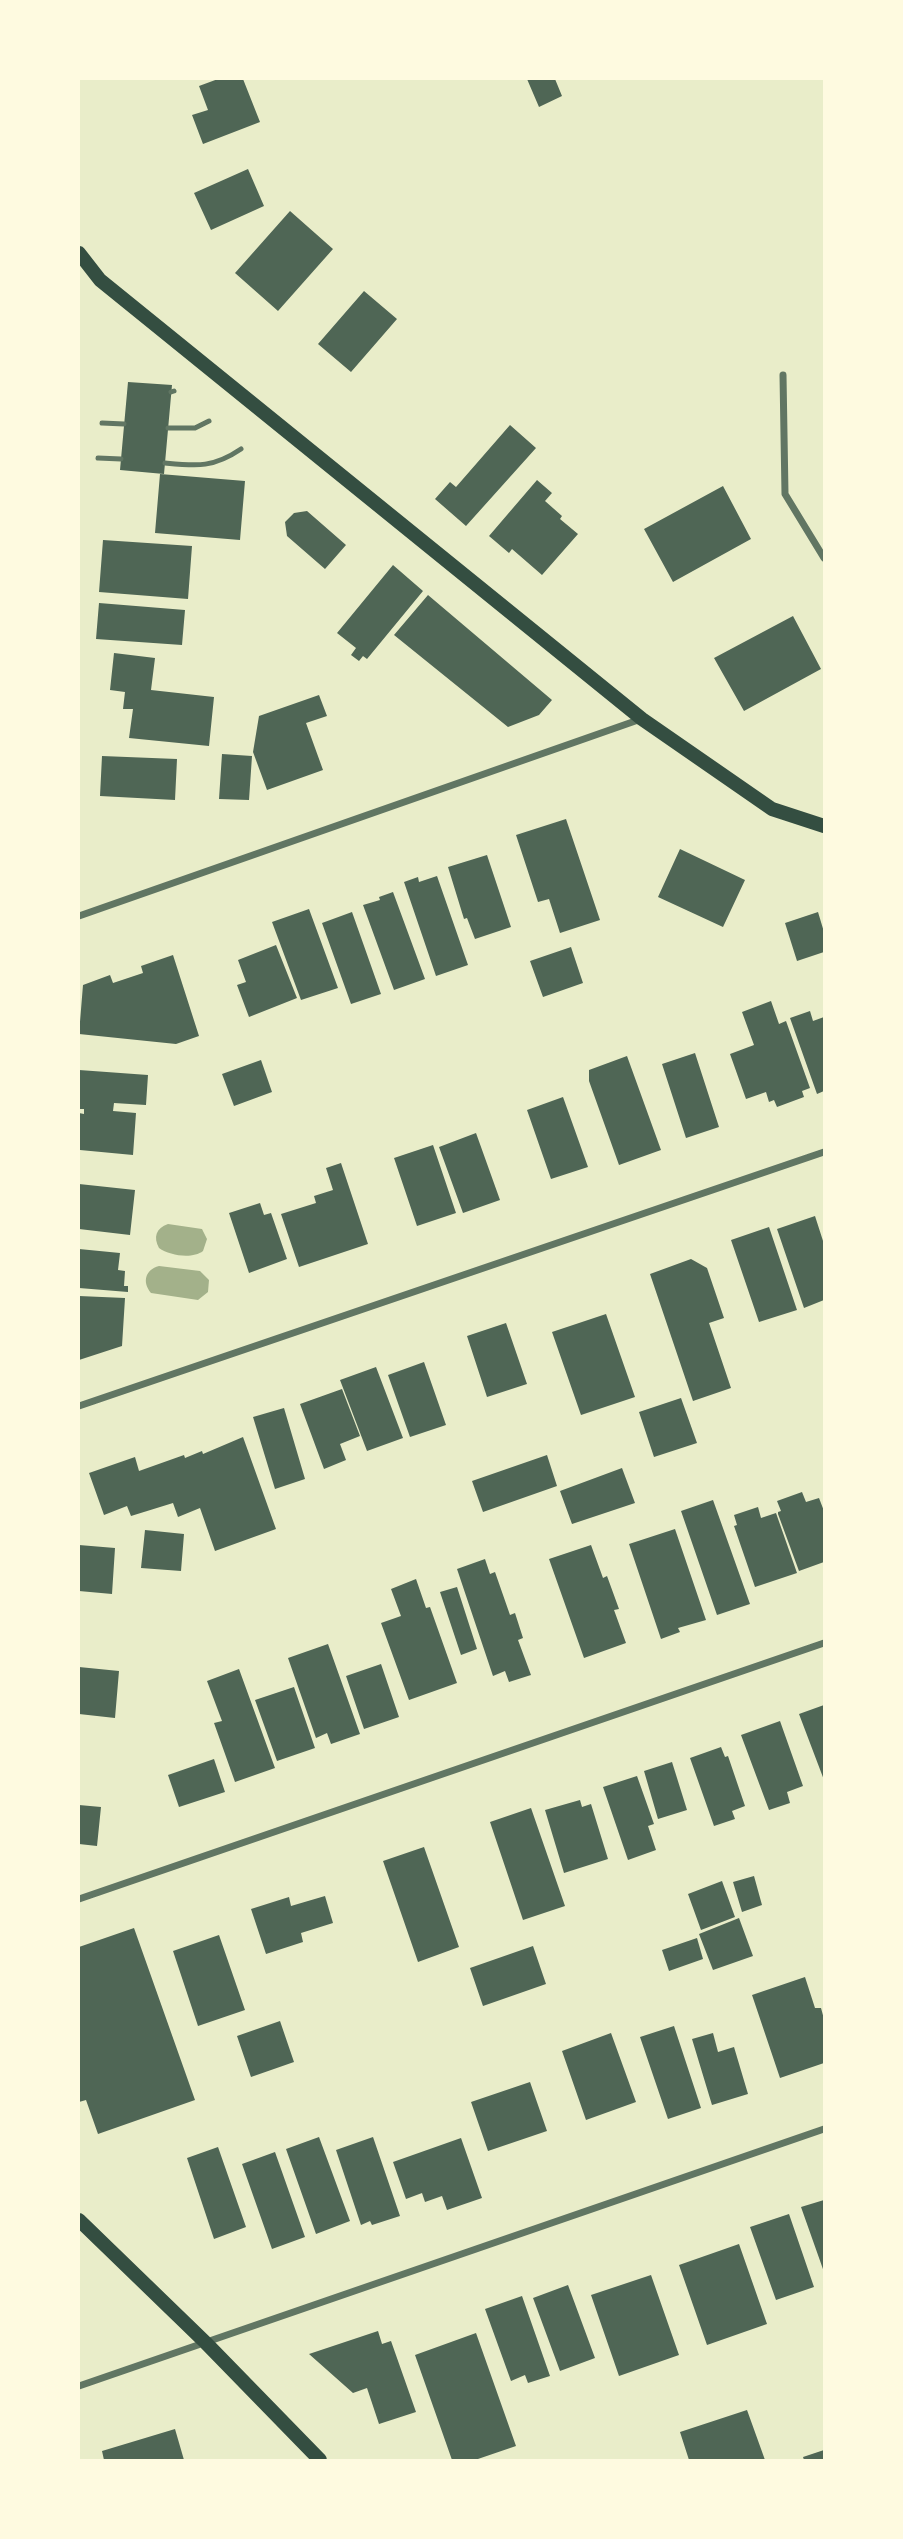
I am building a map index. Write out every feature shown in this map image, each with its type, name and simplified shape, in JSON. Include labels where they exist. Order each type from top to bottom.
[{"type":"main road","points":[[79,253],[100,280],[642,719],[772,809],[824,825]]},
{"type":"main road","points":[[79,2220],[206,2343],[320,2460]]},
{"type":"street","points":[[783,375],[785,494],[824,558]]},
{"type":"street","points":[[79,916],[642,719]]},
{"type":"street","points":[[79,1406],[824,1152]]},
{"type":"street","points":[[79,1899],[824,1643]]},
{"type":"street","points":[[79,2386],[824,2129]]},
{"type":"lane","points":[[169,428],[195,428],[209,421]]},
{"type":"lane","points":[[102,423],[124,424]]},
{"type":"lane","points":[[165,463],[212,464],[221,462],[241,449]]},
{"type":"lane","points":[[98,458],[121,459]]},
{"type":"shaded area","points":[[168,1224],[202,1229],[207,1239],[203,1251],[193,1255],[181,1255],[159,1248],[157,1233]]},
{"type":"shaded area","points":[[159,1266],[200,1271],[209,1280],[208,1292],[198,1300],[151,1293],[146,1285],[146,1277],[151,1270]]},
{"type":"building","points":[[218,79],[243,79],[260,122],[203,144],[192,115],[208,110],[199,86]]},
{"type":"building","points":[[527,79],[555,79],[562,96],[539,107]]},
{"type":"building","points":[[248,169],[264,206],[211,230],[194,193]]},
{"type":"building","points":[[290,211],[333,249],[278,311],[235,273]]},
{"type":"building","points":[[364,291],[397,319],[351,372],[318,344]]},
{"type":"building","points":[[128,382],[172,385],[164,474],[120,470]]},
{"type":"building","points":[[510,425],[536,448],[466,526],[435,499],[450,482],[456,487]]},
{"type":"building","points":[[160,474],[245,481],[240,540],[155,533]]},
{"type":"building","points":[[537,480],[552,493],[545,501],[562,516],[560,519],[578,534],[542,575],[512,549],[509,553],[489,536]]},
{"type":"building","points":[[723,486],[751,539],[673,582],[644,529]]},
{"type":"building","points":[[307,511],[346,545],[325,569],[287,536],[285,522],[294,513]]},
{"type":"building","points":[[103,540],[192,546],[188,599],[99,592]]},
{"type":"building","points":[[393,565],[423,591],[367,659],[363,656],[359,661],[351,655],[356,648],[337,633]]},
{"type":"building","points":[[428,595],[552,700],[539,715],[508,727],[394,635]]},
{"type":"building","points":[[99,603],[185,610],[182,645],[96,639]]},
{"type":"building","points":[[793,616],[821,669],[744,711],[714,658]]},
{"type":"building","points":[[114,653],[155,658],[151,690],[214,697],[209,746],[129,738],[133,709],[123,709],[125,692],[110,690]]},
{"type":"building","points":[[319,695],[327,716],[306,723],[323,770],[267,790],[253,752],[259,716]]},
{"type":"building","points":[[222,754],[252,756],[249,800],[219,799]]},
{"type":"building","points":[[102,756],[177,759],[175,800],[100,796]]},
{"type":"building","points":[[566,819],[600,920],[560,933],[549,899],[538,902],[516,835]]},
{"type":"building","points":[[680,849],[745,880],[723,927],[658,897]]},
{"type":"building","points":[[487,855],[511,927],[475,939],[467,918],[464,919],[448,867]]},
{"type":"building","points":[[437,876],[468,965],[436,976],[404,882],[418,877],[419,882]]},
{"type":"building","points":[[393,892],[425,979],[394,990],[363,905],[380,900],[379,897]]},
{"type":"building","points":[[309,909],[338,988],[301,1000],[272,922]]},
{"type":"building","points":[[352,912],[381,994],[351,1004],[322,923]]},
{"type":"building","points":[[818,912],[824,932],[824,952],[797,961],[785,923]]},
{"type":"building","points":[[276,945],[297,998],[249,1017],[237,985],[246,982],[238,960]]},
{"type":"building","points":[[571,947],[583,983],[543,997],[530,961]]},
{"type":"building","points":[[173,955],[199,1036],[176,1044],[79,1034],[83,985],[110,975],[113,983],[143,973],[141,966]]},
{"type":"building","points":[[771,1001],[779,1024],[786,1021],[810,1088],[802,1091],[804,1097],[777,1107],[774,1100],[769,1102],[766,1092],[746,1099],[730,1054],[754,1045],[742,1012]]},
{"type":"building","points":[[810,1011],[813,1021],[824,1017],[824,1091],[817,1094],[790,1018]]},
{"type":"building","points":[[695,1053],[719,1127],[686,1138],[662,1064]]},
{"type":"building","points":[[627,1056],[661,1150],[619,1165],[589,1081],[589,1070]]},
{"type":"building","points":[[261,1060],[272,1092],[234,1106],[222,1074]]},
{"type":"building","points":[[79,1070],[148,1075],[146,1105],[114,1103],[113,1111],[136,1113],[133,1155],[80,1150],[79,1113],[84,1114],[84,1109],[79,1109]]},
{"type":"building","points":[[563,1097],[588,1167],[551,1179],[527,1110]]},
{"type":"building","points":[[476,1133],[500,1200],[463,1213],[439,1147]]},
{"type":"building","points":[[433,1145],[456,1213],[417,1226],[394,1158]]},
{"type":"building","points":[[341,1163],[368,1244],[299,1267],[281,1214],[316,1203],[314,1196],[333,1190],[326,1168]]},
{"type":"building","points":[[79,1184],[135,1190],[130,1235],[79,1229]]},
{"type":"building","points":[[260,1203],[264,1215],[271,1213],[287,1259],[249,1273],[229,1213]]},
{"type":"building","points":[[815,1216],[824,1244],[824,1300],[804,1308],[777,1229]]},
{"type":"building","points":[[769,1227],[797,1310],[759,1322],[731,1240]]},
{"type":"building","points":[[79,1249],[120,1253],[118,1270],[125,1271],[124,1286],[128,1286],[128,1292],[79,1288]]},
{"type":"building","points":[[691,1259],[707,1268],[724,1318],[709,1323],[731,1388],[693,1401],[650,1274]]},
{"type":"building","points":[[79,1296],[125,1298],[122,1346],[79,1360]]},
{"type":"building","points":[[606,1314],[635,1397],[581,1415],[552,1332]]},
{"type":"building","points":[[506,1323],[527,1384],[487,1397],[467,1336]]},
{"type":"building","points":[[424,1362],[446,1425],[410,1437],[388,1375]]},
{"type":"building","points":[[376,1367],[403,1438],[367,1451],[340,1380]]},
{"type":"building","points":[[342,1389],[360,1436],[340,1444],[346,1460],[324,1469],[300,1404]]},
{"type":"building","points":[[681,1398],[697,1443],[654,1457],[639,1412]]},
{"type":"building","points":[[284,1408],[305,1479],[275,1489],[253,1417]]},
{"type":"building","points":[[243,1437],[276,1529],[215,1551],[200,1508],[178,1517],[173,1503],[131,1516],[127,1506],[104,1515],[89,1473],[135,1457],[139,1471],[184,1455],[185,1458],[202,1451],[203,1454]]},
{"type":"building","points":[[547,1455],[557,1486],[483,1512],[472,1481]]},
{"type":"building","points":[[622,1468],[635,1503],[572,1524],[560,1491]]},
{"type":"building","points":[[802,1492],[806,1502],[819,1498],[824,1511],[824,1562],[799,1571],[778,1514],[781,1511],[777,1501]]},
{"type":"building","points":[[713,1500],[750,1604],[717,1615],[681,1511]]},
{"type":"building","points":[[758,1507],[761,1518],[776,1513],[797,1573],[755,1587],[734,1526],[737,1525],[734,1515]]},
{"type":"building","points":[[675,1529],[706,1620],[678,1628],[680,1632],[661,1639],[629,1544]]},
{"type":"building","points":[[145,1530],[184,1534],[181,1571],[141,1568]]},
{"type":"building","points":[[79,1545],[115,1548],[112,1594],[79,1591]]},
{"type":"building","points":[[591,1545],[603,1578],[607,1576],[619,1609],[614,1610],[626,1643],[584,1658],[549,1559]]},
{"type":"building","points":[[485,1559],[490,1574],[495,1572],[510,1615],[515,1613],[523,1638],[518,1640],[531,1675],[509,1682],[505,1671],[493,1676],[457,1569]]},
{"type":"building","points":[[416,1579],[426,1608],[430,1607],[457,1683],[409,1700],[381,1623],[401,1616],[391,1589]]},
{"type":"building","points":[[457,1587],[477,1649],[461,1655],[440,1592]]},
{"type":"building","points":[[328,1644],[360,1734],[331,1744],[327,1733],[316,1738],[288,1658]]},
{"type":"building","points":[[381,1664],[399,1717],[364,1729],[346,1676]]},
{"type":"building","points":[[79,1667],[119,1671],[115,1718],[79,1714]]},
{"type":"building","points":[[239,1669],[275,1768],[235,1782],[214,1723],[222,1721],[207,1681]]},
{"type":"building","points":[[294,1687],[315,1748],[277,1761],[255,1700]]},
{"type":"building","points":[[824,1705],[824,1780],[799,1714]]},
{"type":"building","points":[[780,1721],[803,1786],[787,1792],[790,1803],[769,1810],[741,1735]]},
{"type":"building","points":[[721,1747],[725,1757],[728,1756],[745,1806],[732,1811],[735,1819],[714,1826],[690,1758]]},
{"type":"building","points":[[214,1759],[225,1792],[179,1807],[168,1775]]},
{"type":"building","points":[[672,1762],[687,1810],[658,1819],[644,1771]]},
{"type":"building","points":[[637,1776],[654,1824],[648,1826],[656,1850],[628,1860],[603,1787]]},
{"type":"building","points":[[580,1800],[582,1807],[591,1804],[608,1859],[564,1873],[545,1810]]},
{"type":"building","points":[[79,1805],[101,1807],[97,1846],[79,1844]]},
{"type":"building","points":[[531,1808],[565,1906],[523,1920],[490,1822]]},
{"type":"building","points":[[424,1847],[459,1947],[418,1962],[383,1861]]},
{"type":"building","points":[[754,1876],[762,1905],[742,1912],[733,1882]]},
{"type":"building","points":[[722,1881],[735,1917],[701,1930],[688,1894]]},
{"type":"building","points":[[325,1896],[333,1923],[301,1933],[303,1942],[266,1954],[251,1909],[289,1897],[291,1906]]},
{"type":"building","points":[[739,1918],[753,1956],[713,1970],[699,1934]]},
{"type":"building","points":[[134,1928],[195,2100],[98,2134],[86,2100],[79,2102],[79,1947]]},
{"type":"building","points":[[219,1935],[245,2010],[198,2026],[173,1951]]},
{"type":"building","points":[[697,1938],[703,1959],[669,1971],[662,1950]]},
{"type":"building","points":[[533,1946],[546,1984],[483,2006],[470,1968]]},
{"type":"building","points":[[805,1977],[815,2008],[821,2008],[824,2019],[824,2063],[780,2078],[752,1995]]},
{"type":"building","points":[[280,2021],[294,2062],[251,2077],[237,2036]]},
{"type":"building","points":[[674,2026],[701,2108],[668,2119],[640,2037]]},
{"type":"building","points":[[611,2033],[636,2102],[586,2120],[562,2051]]},
{"type":"building","points":[[713,2033],[718,2052],[734,2047],[748,2094],[712,2105],[692,2039]]},
{"type":"building","points":[[530,2082],[547,2131],[488,2151],[471,2102]]},
{"type":"building","points":[[319,2137],[350,2221],[316,2234],[286,2149]]},
{"type":"building","points":[[373,2137],[400,2216],[372,2225],[370,2221],[361,2225],[336,2150]]},
{"type":"building","points":[[461,2138],[482,2198],[447,2210],[442,2196],[425,2202],[422,2193],[406,2199],[393,2162]]},
{"type":"building","points":[[218,2147],[246,2227],[214,2239],[187,2158]]},
{"type":"building","points":[[275,2152],[305,2237],[272,2249],[242,2164]]},
{"type":"building","points":[[824,2200],[824,2272],[801,2207]]},
{"type":"building","points":[[789,2214],[814,2287],[776,2300],[750,2227]]},
{"type":"building","points":[[739,2244],[767,2324],[707,2345],[679,2265]]},
{"type":"building","points":[[651,2275],[679,2355],[619,2376],[591,2295]]},
{"type":"building","points":[[568,2285],[595,2358],[560,2371],[533,2298]]},
{"type":"building","points":[[522,2296],[550,2376],[528,2383],[525,2375],[511,2381],[485,2309]]},
{"type":"building","points":[[378,2331],[382,2344],[391,2341],[416,2412],[379,2424],[367,2388],[353,2393],[309,2354]]},
{"type":"building","points":[[476,2333],[516,2446],[475,2460],[452,2460],[415,2355]]},
{"type":"building","points":[[747,2410],[765,2460],[689,2460],[680,2432]]},
{"type":"building","points":[[175,2429],[184,2460],[104,2460],[102,2451]]},
{"type":"building","points":[[824,2450],[824,2460],[804,2460],[803,2457]]}]
